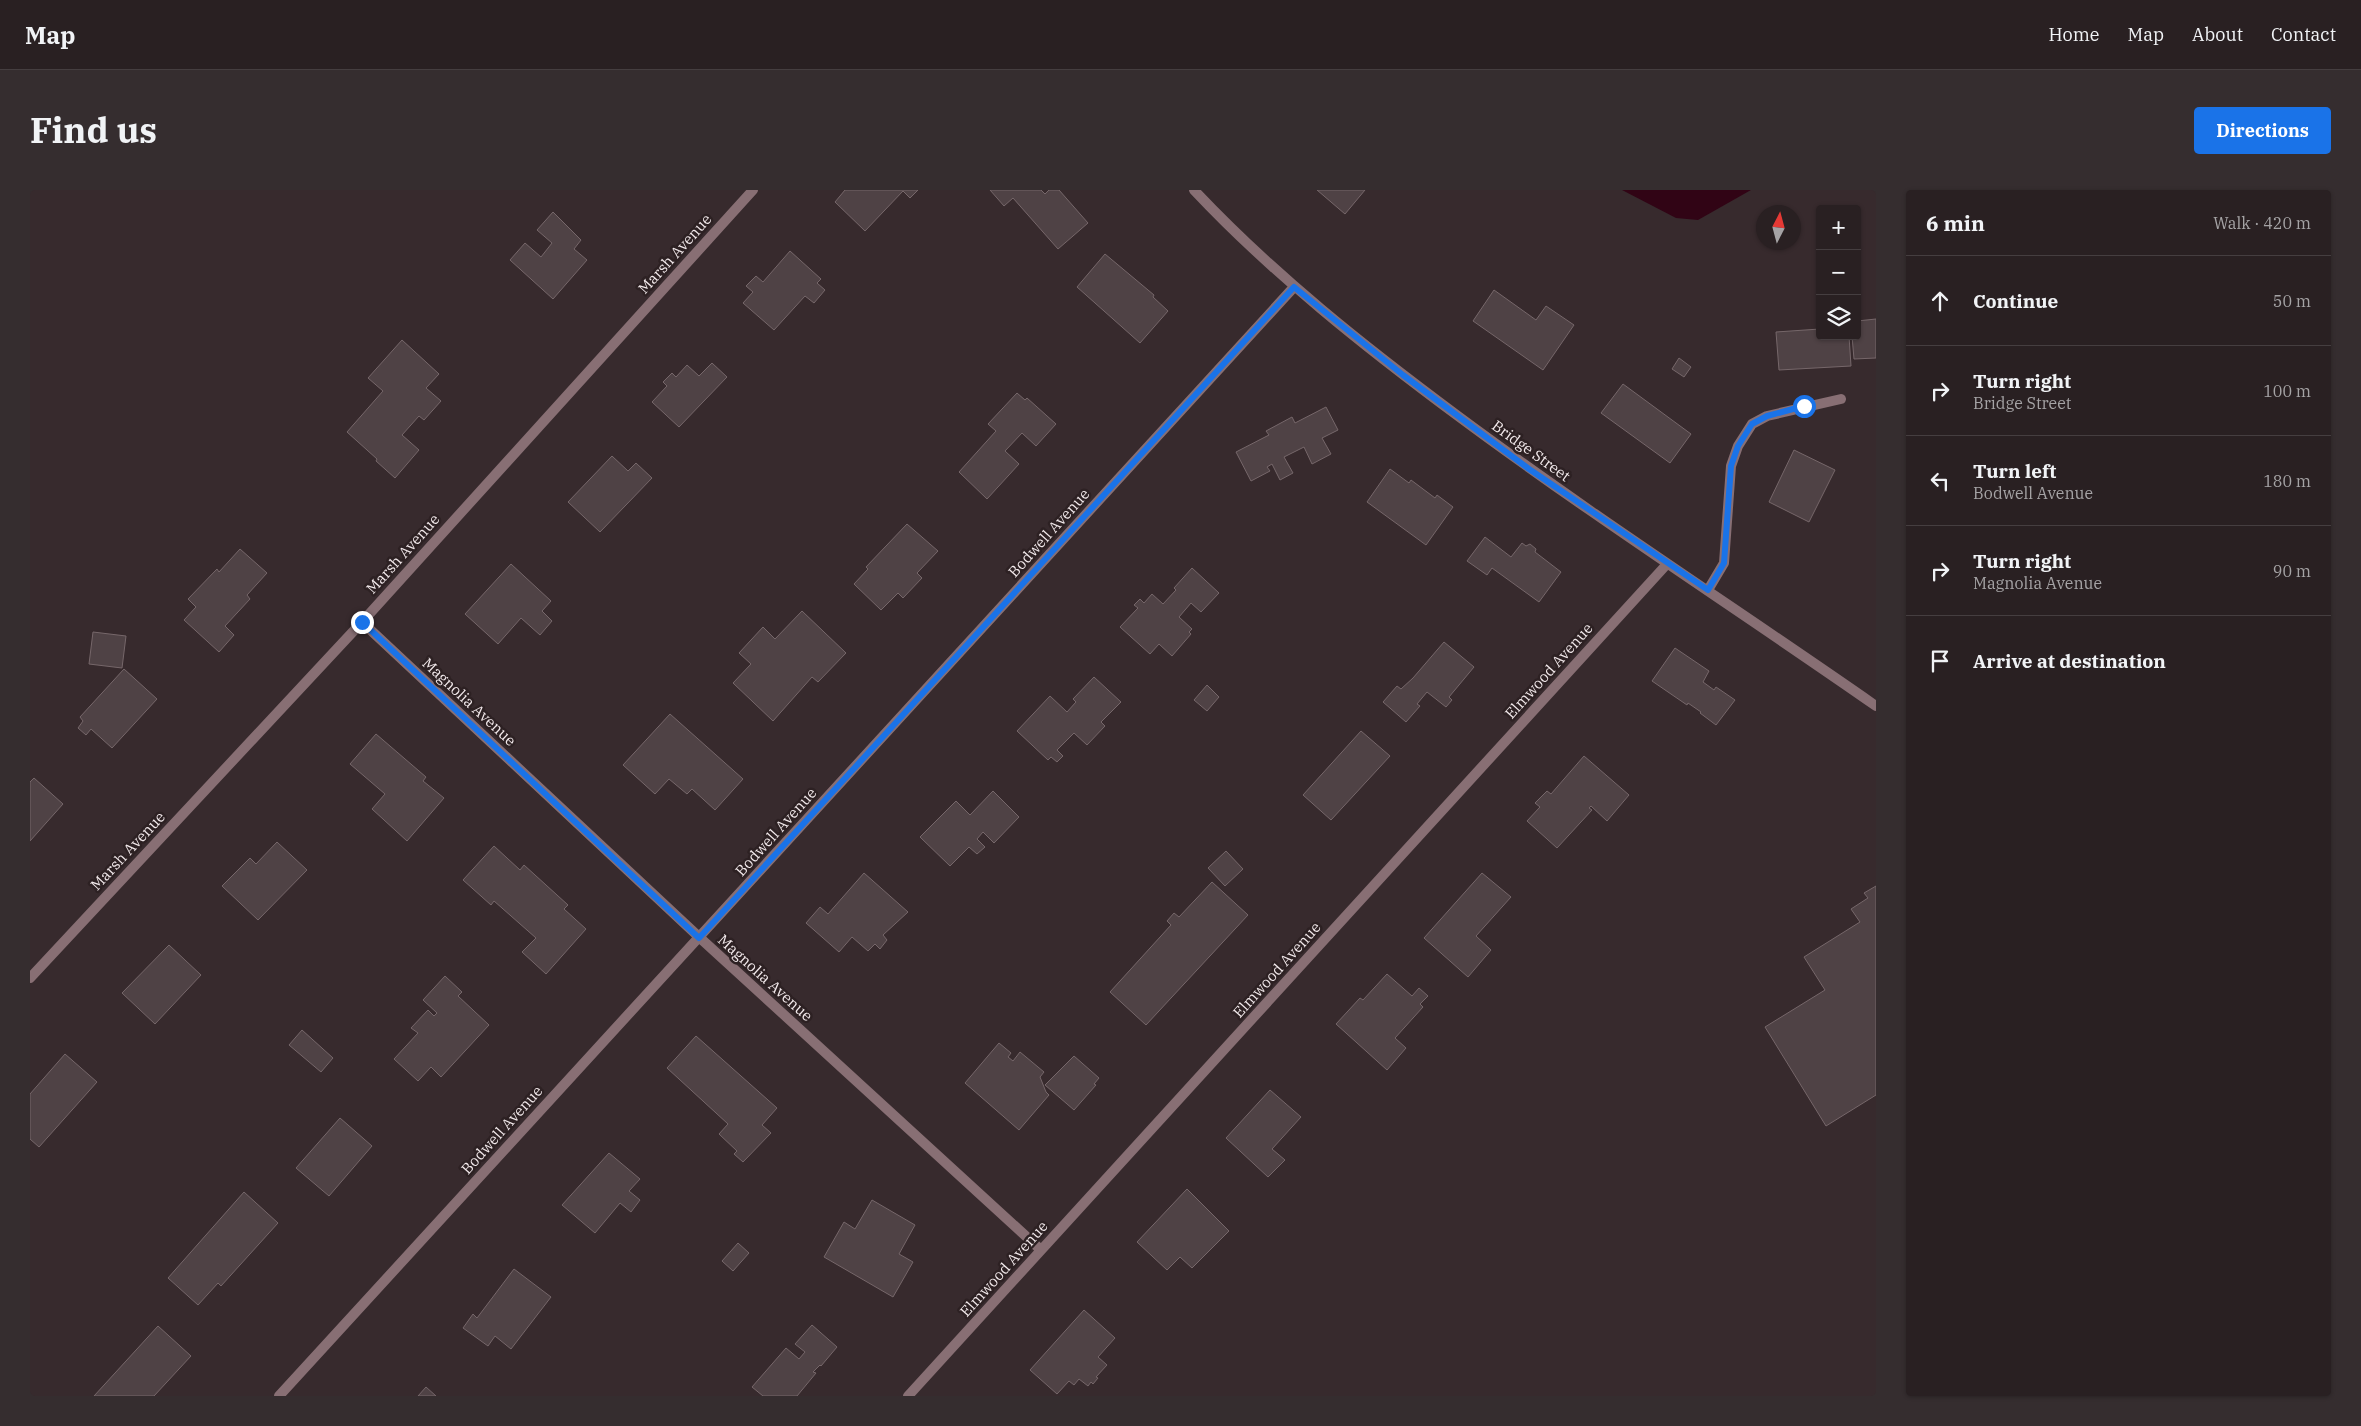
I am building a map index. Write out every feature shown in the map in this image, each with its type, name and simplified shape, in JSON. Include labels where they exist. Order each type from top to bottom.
[{"type":"street","name":"Marsh Avenue","points":[[30,978],[362,622],[753,190]]},
{"type":"street","name":"Bridge Street","points":[[1194,190],[1294,287],[1403,375],[1529,469],[1876,706]]},
{"type":"street","name":"Bodwell Avenue","points":[[279,1396],[1294,287]]},
{"type":"street","points":[[1708,590],[1724,563],[1731,466],[1738,446],[1752,424],[1767,416],[1841,400]]},
{"type":"street","name":"Elmwood Avenue","points":[[908,1396],[1667,564]]},
{"type":"street","name":"Magnolia Avenue","points":[[362,622],[699,938],[1041,1250]]},
{"type":"shaded area","points":[[1622,190],[1751,190],[1698,220],[1676,218]]},
{"type":"building","points":[[845,190],[918,190],[910,198],[903,191],[865,231],[835,202]]},
{"type":"building","points":[[990,190],[1041,190],[1045,194],[1049,190],[1059,190],[1088,223],[1058,249],[1013,198],[1004,206]]},
{"type":"building","points":[[1317,190],[1365,190],[1345,214]]},
{"type":"building","points":[[553,212],[581,240],[574,249],[587,260],[553,299],[510,260],[525,243],[541,257],[552,243],[537,230]]},
{"type":"building","points":[[790,251],[821,279],[817,283],[825,290],[814,303],[805,296],[774,330],[743,303],[753,292],[746,286],[756,276],[763,282]]},
{"type":"building","points":[[1105,254],[1154,295],[1153,297],[1168,311],[1140,343],[1077,287]]},
{"type":"building","points":[[1494,290],[1536,320],[1546,306],[1574,325],[1543,370],[1473,321]]},
{"type":"building","points":[[1876,319],[1876,358],[1854,359],[1852,340],[1861,340],[1861,321]]},
{"type":"building","points":[[1816,329],[1816,340],[1849,340],[1851,366],[1779,370],[1776,332]]},
{"type":"building","points":[[402,340],[439,374],[426,388],[441,401],[424,420],[419,416],[402,435],[419,450],[395,478],[347,432],[383,391],[368,378]]},
{"type":"building","points":[[1679,358],[1691,367],[1684,377],[1672,369]]},
{"type":"building","points":[[712,363],[727,377],[679,427],[652,402],[667,386],[663,382],[672,373],[676,377],[687,365],[699,376]]},
{"type":"building","points":[[1623,384],[1691,434],[1670,463],[1601,413]]},
{"type":"building","points":[[1017,393],[1025,400],[1027,398],[1056,424],[1036,446],[1022,433],[1005,451],[1019,464],[987,499],[959,472],[996,431],[988,424]]},
{"type":"building","points":[[1326,407],[1338,430],[1322,438],[1331,454],[1312,464],[1304,447],[1284,457],[1293,473],[1280,480],[1272,464],[1267,467],[1270,471],[1251,481],[1236,452],[1269,435],[1266,431],[1292,417],[1295,423]]},
{"type":"building","points":[[1794,450],[1835,470],[1809,522],[1769,502]]},
{"type":"building","points":[[612,456],[628,471],[636,463],[652,478],[600,532],[568,502]]},
{"type":"building","points":[[1390,469],[1409,483],[1411,480],[1435,498],[1437,495],[1453,507],[1426,545],[1367,502]]},
{"type":"building","points":[[907,524],[938,551],[917,573],[922,578],[903,598],[898,593],[881,610],[854,584],[868,569],[866,567]]},
{"type":"building","points":[[1485,537],[1511,557],[1522,543],[1526,546],[1530,544],[1536,549],[1535,552],[1561,572],[1539,602],[1492,568],[1487,575],[1467,561]]},
{"type":"building","points":[[240,549],[267,573],[247,595],[250,599],[225,626],[234,635],[219,652],[184,620],[196,607],[188,599],[217,569],[219,572]]},
{"type":"building","points":[[511,564],[551,601],[542,611],[552,621],[540,635],[521,618],[498,644],[465,614]]},
{"type":"building","points":[[1192,568],[1219,593],[1201,612],[1191,603],[1179,617],[1192,629],[1189,632],[1191,634],[1172,656],[1159,644],[1150,654],[1120,627],[1138,608],[1134,605],[1140,599],[1144,603],[1152,594],[1163,604]]},
{"type":"building","points":[[802,611],[846,653],[818,682],[812,677],[773,721],[733,683],[751,664],[739,653],[763,627],[775,639]]},
{"type":"building","points":[[93,632],[126,636],[122,668],[89,664]]},
{"type":"building","points":[[1444,642],[1474,667],[1449,697],[1452,700],[1446,707],[1427,692],[1417,704],[1420,706],[1406,722],[1383,702],[1397,686],[1401,689],[1413,678]]},
{"type":"building","points":[[1675,648],[1709,671],[1703,682],[1714,690],[1716,687],[1735,700],[1716,725],[1688,703],[1687,705],[1652,681]]},
{"type":"building","points":[[124,669],[157,699],[112,748],[91,729],[86,735],[78,728],[83,721],[80,717]]},
{"type":"building","points":[[1094,677],[1121,702],[1101,722],[1105,726],[1087,745],[1074,733],[1057,750],[1063,756],[1057,762],[1051,757],[1048,760],[1017,731],[1050,696],[1067,712],[1076,702],[1073,699]]},
{"type":"building","points":[[1207,685],[1219,697],[1207,711],[1194,700]]},
{"type":"building","points":[[670,714],[743,779],[715,810],[692,789],[687,794],[669,779],[655,794],[623,765]]},
{"type":"building","points":[[1361,731],[1390,756],[1331,820],[1303,795]]},
{"type":"building","points":[[376,734],[426,777],[423,781],[444,798],[407,841],[372,809],[385,794],[350,764]]},
{"type":"building","points":[[1584,756],[1629,795],[1607,821],[1591,806],[1589,808],[1592,810],[1557,848],[1527,821],[1540,807],[1535,803],[1547,791],[1551,794]]},
{"type":"building","points":[[34,778],[63,804],[30,841],[30,782]]},
{"type":"building","points":[[993,791],[1019,817],[994,843],[983,832],[977,839],[985,847],[977,854],[969,847],[950,866],[920,837],[956,801],[970,815]]},
{"type":"building","points":[[277,842],[307,870],[258,920],[222,886],[250,858],[256,864]]},
{"type":"building","points":[[494,846],[520,870],[524,865],[568,905],[564,909],[586,929],[546,974],[522,952],[536,938],[494,901],[491,905],[463,880]]},
{"type":"building","points":[[1226,851],[1243,869],[1225,886],[1208,868]]},
{"type":"building","points":[[864,873],[908,912],[883,935],[887,940],[880,949],[875,944],[868,951],[852,937],[839,952],[806,923],[820,907],[828,914]]},
{"type":"building","points":[[1482,873],[1511,897],[1476,936],[1491,950],[1468,977],[1424,938]]},
{"type":"building","points":[[1212,882],[1248,915],[1146,1025],[1110,992],[1171,925],[1167,921],[1174,913],[1179,917]]},
{"type":"building","points":[[1876,886],[1876,1095],[1826,1126],[1765,1027],[1825,990],[1804,957],[1860,922],[1851,909],[1868,898],[1864,893]]},
{"type":"building","points":[[169,945],[201,975],[155,1024],[122,993]]},
{"type":"building","points":[[1387,974],[1412,996],[1419,988],[1428,996],[1420,1004],[1423,1007],[1395,1038],[1406,1048],[1387,1070],[1336,1024],[1360,998],[1363,1000]]},
{"type":"building","points":[[445,976],[462,992],[458,996],[489,1025],[441,1077],[431,1067],[418,1081],[394,1059],[418,1033],[411,1028],[428,1010],[434,1016],[437,1013],[423,1000]]},
{"type":"building","points":[[302,1030],[333,1058],[321,1072],[289,1045]]},
{"type":"building","points":[[696,1036],[777,1108],[762,1125],[771,1133],[743,1162],[734,1154],[737,1151],[719,1134],[728,1124],[667,1068]]},
{"type":"building","points":[[999,1043],[1011,1053],[1008,1057],[1013,1061],[1020,1052],[1044,1072],[1040,1077],[1049,1095],[1019,1130],[965,1083]]},
{"type":"building","points":[[65,1054],[97,1082],[39,1147],[30,1139],[30,1094]]},
{"type":"building","points":[[1074,1056],[1099,1078],[1094,1084],[1096,1085],[1074,1110],[1045,1085]]},
{"type":"building","points":[[1270,1090],[1301,1117],[1272,1149],[1285,1160],[1268,1177],[1226,1138]]},
{"type":"building","points":[[340,1118],[372,1146],[329,1196],[296,1168]]},
{"type":"building","points":[[609,1153],[640,1179],[629,1191],[640,1200],[631,1212],[620,1203],[595,1233],[562,1205]]},
{"type":"building","points":[[1187,1189],[1229,1231],[1192,1268],[1180,1257],[1167,1270],[1137,1242]]},
{"type":"building","points":[[244,1192],[278,1223],[221,1286],[218,1283],[198,1305],[168,1278]]},
{"type":"building","points":[[872,1200],[915,1225],[899,1254],[913,1262],[893,1297],[824,1257],[844,1222],[855,1229]]},
{"type":"building","points":[[738,1243],[749,1253],[733,1271],[722,1261]]},
{"type":"building","points":[[514,1269],[551,1297],[511,1349],[495,1336],[488,1346],[463,1328],[473,1314],[477,1318]]},
{"type":"building","points":[[1084,1310],[1115,1338],[1098,1357],[1107,1365],[1096,1377],[1098,1378],[1093,1384],[1091,1382],[1088,1386],[1079,1379],[1074,1385],[1069,1381],[1057,1394],[1030,1370]]},
{"type":"building","points":[[812,1325],[837,1347],[821,1366],[813,1372],[816,1373],[797,1396],[763,1396],[752,1387],[786,1348],[799,1359],[805,1352],[795,1344]]},
{"type":"building","points":[[158,1326],[191,1356],[154,1396],[94,1396]]},
{"type":"building","points":[[426,1387],[436,1396],[418,1396]]},
{"type":"route","points":[[362,622],[699,938],[1294,287],[1403,375],[1529,469],[1708,590],[1724,563],[1731,466],[1738,446],[1752,424],[1767,416],[1804,406]]}]
